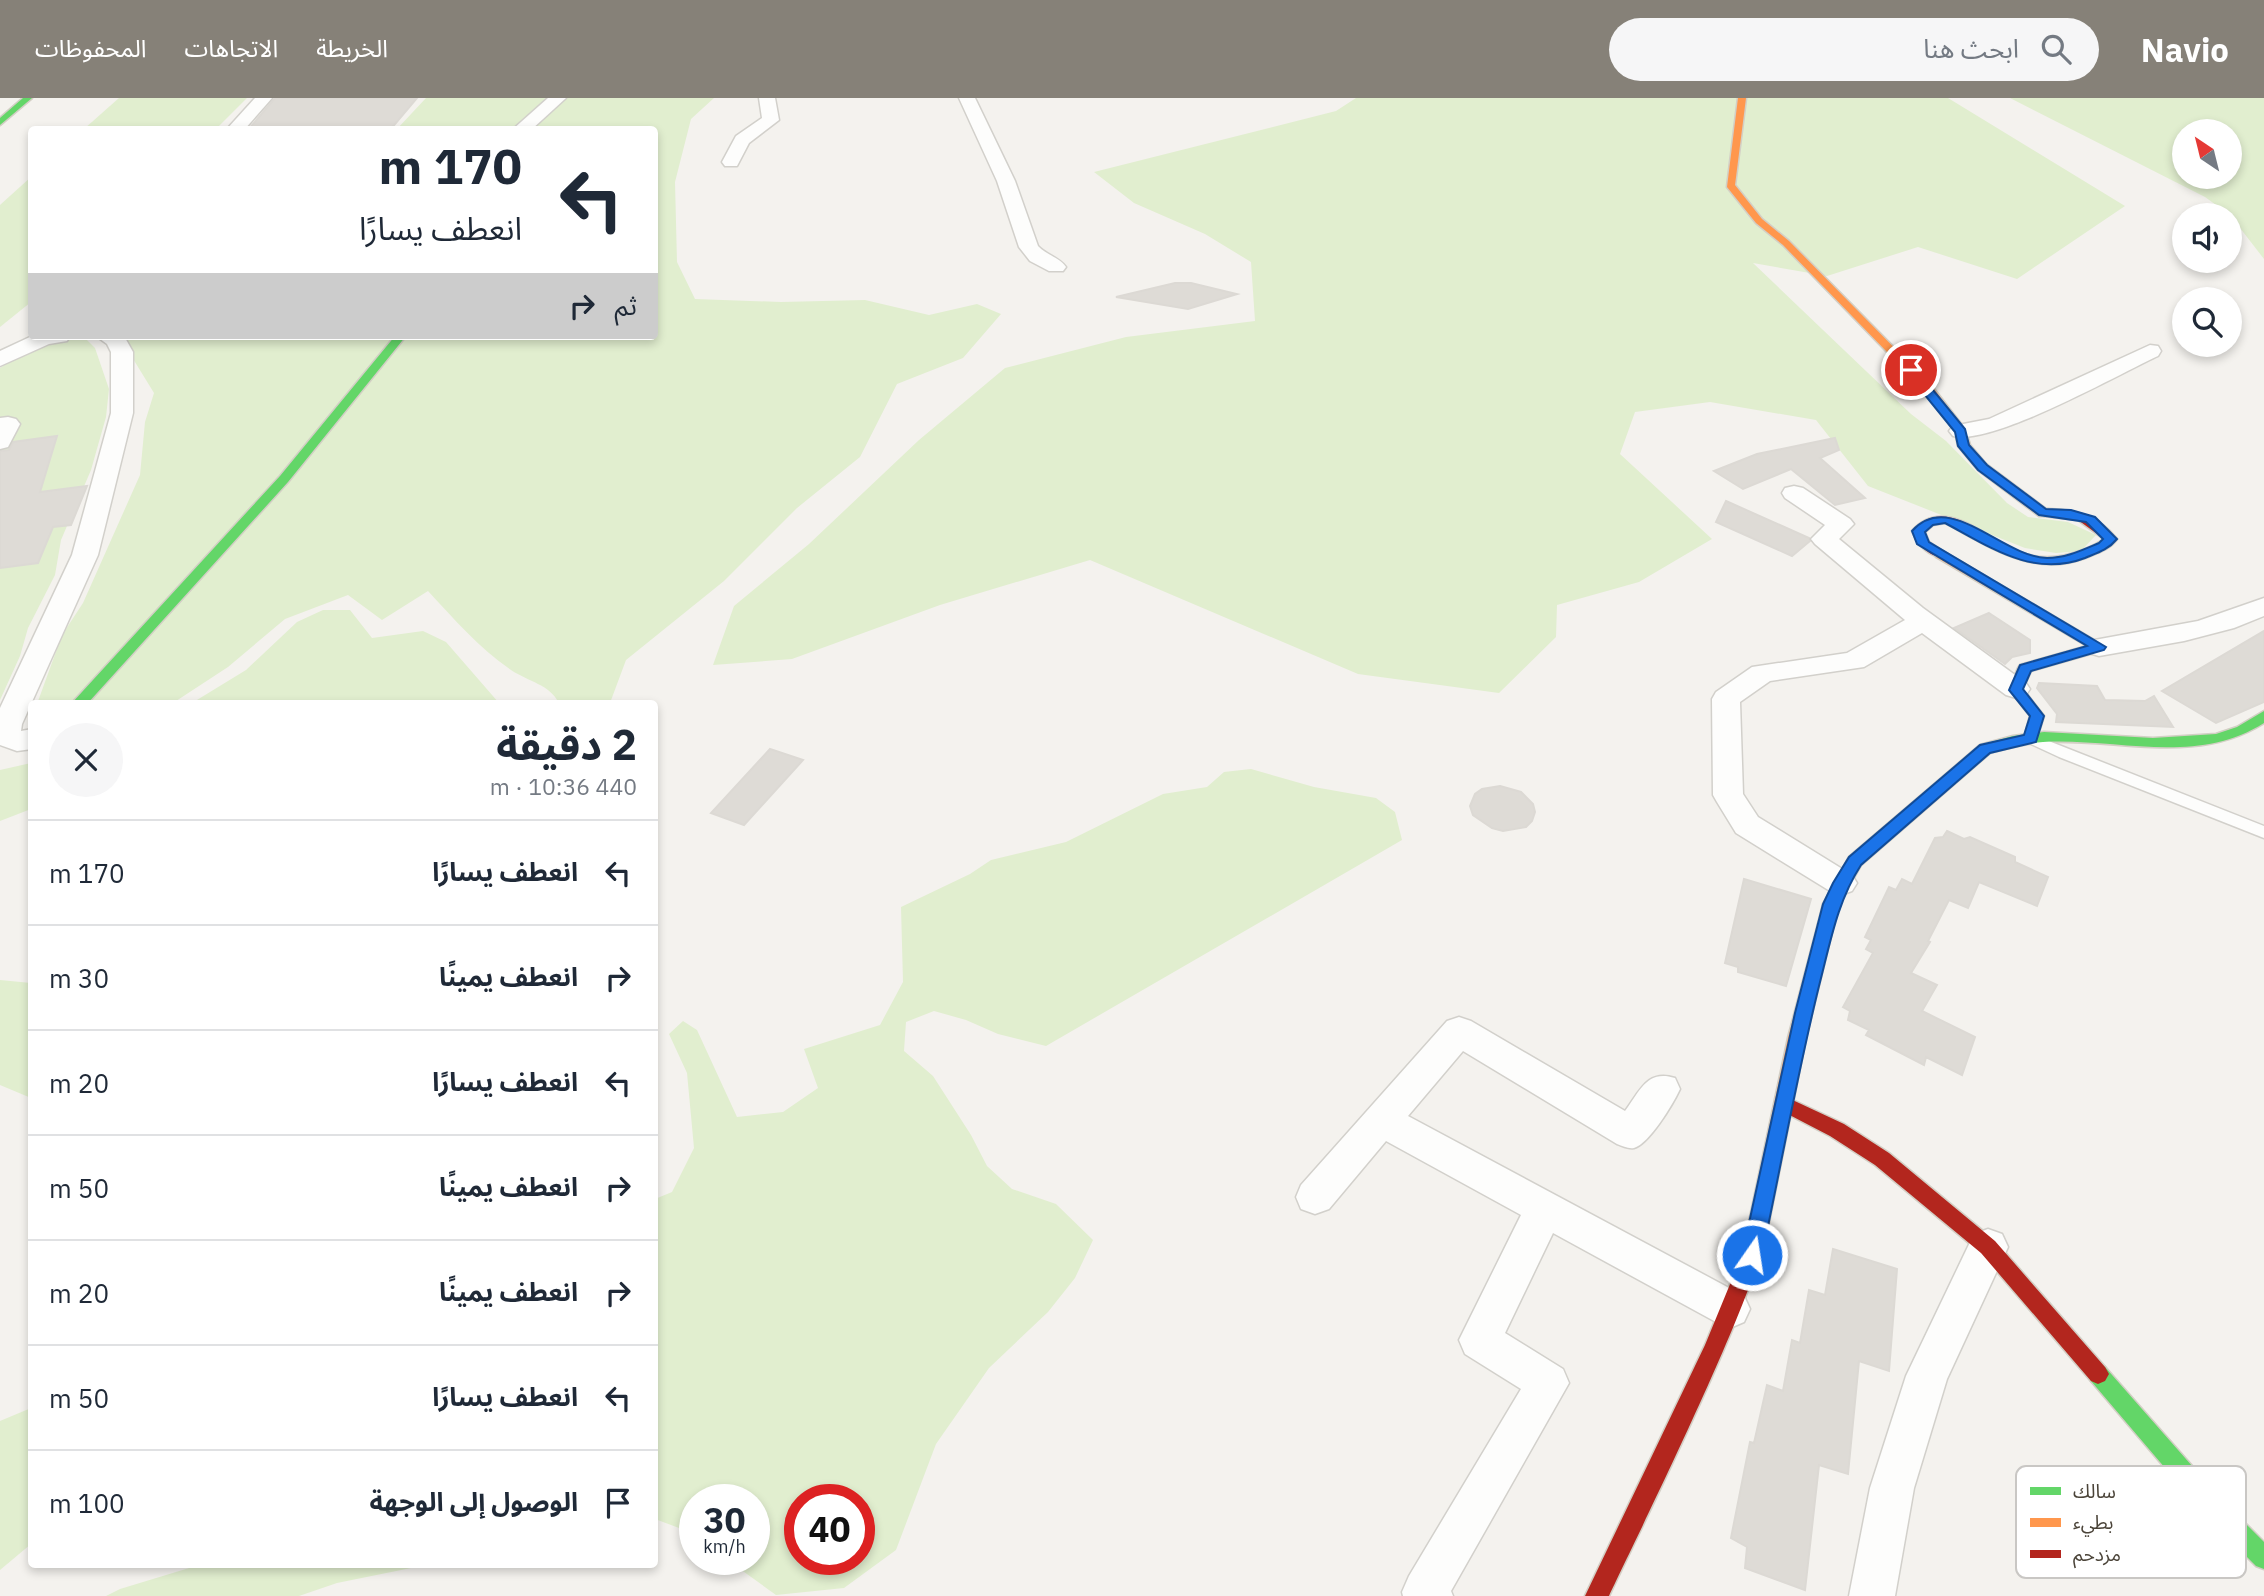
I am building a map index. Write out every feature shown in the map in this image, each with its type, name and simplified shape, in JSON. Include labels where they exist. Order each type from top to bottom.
[{"type":"street","points":[[0,122],[28,98]]},
{"type":"street","points":[[238,126],[264,98]]},
{"type":"street","points":[[525,126],[558,98]]},
{"type":"street","points":[[730,162],[742,140],[771,120],[767,98]]},
{"type":"street","points":[[967,98],[1006,181],[1026,241],[1037,257],[1056,267]]},
{"type":"street","points":[[1742,98],[1730,185],[1759,221],[1796,253],[1927,387],[1961,431],[1964,446],[1982,467],[2043,513],[2071,514],[2091,519],[2111,539],[2104,546],[2068,560],[2045,562],[2018,556],[1947,519],[1929,522],[1918,531],[1924,544],[2099,647]]},
{"type":"street","points":[[0,359],[42,340]]},
{"type":"street","points":[[28,740],[18,742],[10,739],[5,732],[85,555],[121,413],[122,352],[116,340]]},
{"type":"street","points":[[82,700],[284,479],[398,340]]},
{"type":"street","points":[[1961,431],[1995,425],[2150,351]]},
{"type":"street","points":[[0,425],[8,424],[0,442]]},
{"type":"street","points":[[1794,493],[1841,524],[1824,539],[1923,621],[2016,690],[2037,716],[2031,738]]},
{"type":"street","points":[[2016,690],[2025,668],[2099,647],[2172,636],[2238,619],[2264,606]]},
{"type":"street","points":[[1841,883],[1747,825],[1728,794],[1726,699],[1762,673],[1854,661],[1923,621]]},
{"type":"street","points":[[1597,1596],[1714,1349],[1752,1255],[1831,904],[1855,861],[1985,749],[2031,738],[2188,742],[2218,739],[2242,730],[2264,716]]},
{"type":"street","points":[[1315,1197],[1459,1031],[1630,1133],[1662,1089]]},
{"type":"street","points":[[1784,1104],[1837,1130],[1882,1159],[1989,1247],[2178,1466]]},
{"type":"street","points":[[1381,1120],[1730,1309]]},
{"type":"street","points":[[1425,1595],[1548,1383],[1480,1340],[1545,1209]]},
{"type":"street","points":[[1872,1596],[1892,1488],[1927,1376],[1989,1247]]},
{"type":"street","points":[[2246,1540],[2264,1558]]},
{"type":"lane","points":[[2031,738],[2065,755],[2213,808],[2264,832]]},
{"type":"green space","points":[[119,98],[247,98],[219,126],[87,126]]},
{"type":"green space","points":[[426,98],[714,98],[691,119],[675,182],[677,262],[695,299],[781,302],[865,300],[929,315],[977,304],[1001,314],[963,358],[897,384],[860,457],[797,508],[724,581],[626,660],[611,700],[557,700],[544,687],[511,670],[488,652],[428,591],[382,620],[348,595],[285,619],[228,667],[178,700],[38,700],[62,635],[83,603],[140,475],[145,422],[154,393],[121,340],[658,340],[658,126],[400,126]]},
{"type":"green space","points":[[1356,98],[1948,98],[2125,206],[2017,279],[1918,247],[1827,276],[1753,263],[1911,414],[1946,441],[2007,503],[2028,517],[2068,522],[2096,535],[2081,551],[2056,553],[2025,548],[1868,486],[1816,420],[1710,402],[1635,412],[1620,454],[1712,539],[1639,582],[1557,605],[1556,637],[1499,693],[1358,674],[1090,560],[940,605],[792,659],[713,665],[734,606],[809,544],[919,440],[1005,368],[1126,337],[1255,321],[1251,262],[1205,234],[1134,203],[1094,172],[1336,111]]},
{"type":"green space","points":[[2010,98],[2264,98],[2264,259],[2242,231],[2242,203],[2213,203],[2189,189],[2242,189],[2242,119],[2172,119],[2172,180]]},
{"type":"green space","points":[[28,180],[28,304],[0,327],[0,205]]},
{"type":"green space","points":[[61,340],[87,340],[95,348],[109,389],[106,417],[91,470],[61,540],[55,575],[28,628],[20,656],[0,700],[0,368],[37,345]]},
{"type":"green space","points":[[323,610],[350,610],[372,638],[423,631],[446,642],[496,700],[197,700],[246,670],[297,622]]},
{"type":"green space","points":[[28,764],[28,810],[0,821],[0,770]]},
{"type":"green space","points":[[1251,769],[1314,787],[1376,798],[1395,812],[1402,840],[1046,1046],[998,1034],[966,1020],[934,1011],[906,1022],[904,1051],[933,1076],[971,1135],[987,1166],[1012,1189],[1056,1204],[1093,1240],[1075,1278],[1048,1312],[989,1368],[936,1444],[896,1550],[875,1565],[875,1484],[784,1484],[784,1575],[862,1575],[844,1588],[776,1595],[748,1575],[770,1575],[770,1484],[679,1484],[679,1528],[658,1520],[658,1198],[672,1192],[694,1148],[687,1073],[669,1034],[683,1021],[697,1030],[737,1117],[783,1112],[818,1088],[804,1049],[880,1025],[903,982],[901,907],[970,874],[991,860],[1066,842],[1163,794],[1207,787],[1224,772]]},
{"type":"green space","points":[[0,980],[28,983],[28,1097],[0,1085]]},
{"type":"green space","points":[[28,1409],[28,1547],[0,1570],[0,1421]]},
{"type":"green space","points":[[189,1568],[411,1568],[337,1583],[299,1596],[106,1596],[120,1589]]},
{"type":"building","points":[[275,98],[417,98],[393,126],[251,126]]},
{"type":"building","points":[[1175,283],[1191,283],[1237,294],[1188,309],[1116,297]]},
{"type":"building","points":[[57,436],[40,492],[87,486],[71,525],[53,527],[38,563],[0,568],[0,451],[9,450],[13,442]]},
{"type":"building","points":[[1835,438],[1839,450],[1820,458],[1865,498],[1835,505],[1791,469],[1743,489],[1714,471],[1757,454]]},
{"type":"building","points":[[1726,501],[1809,538],[1810,541],[1792,556],[1716,522]]},
{"type":"building","points":[[1989,613],[2030,640],[2030,653],[2012,657],[2005,664],[1954,628]]},
{"type":"building","points":[[2264,631],[2264,702],[2216,723],[2162,691]]},
{"type":"building","points":[[2039,683],[2097,686],[2105,700],[2145,701],[2154,696],[2173,727],[2056,722],[2057,714],[2037,688]]},
{"type":"building","points":[[770,749],[803,760],[744,825],[711,813]]},
{"type":"building","points":[[1500,786],[1521,792],[1533,804],[1535,812],[1526,827],[1503,831],[1492,828],[1473,815],[1470,806],[1475,794],[1482,789]]},
{"type":"building","points":[[1947,831],[1964,839],[1970,837],[2015,857],[2015,862],[2048,877],[2037,906],[1979,882],[1968,908],[1949,900],[1928,941],[1930,942],[1911,973],[1937,985],[1922,1011],[1975,1037],[1962,1075],[1926,1057],[1924,1065],[1866,1035],[1869,1030],[1848,1020],[1850,1011],[1843,1007],[1873,953],[1866,949],[1871,940],[1865,937],[1889,887],[1896,890],[1902,879],[1912,884],[1935,838],[1943,837]]},
{"type":"building","points":[[1744,879],[1811,899],[1786,986],[1738,972],[1738,967],[1725,963]]},
{"type":"building","points":[[1833,1249],[1897,1269],[1889,1371],[1859,1361],[1848,1474],[1819,1465],[1805,1590],[1745,1568],[1747,1547],[1731,1538],[1750,1442],[1754,1443],[1767,1385],[1783,1391],[1792,1340],[1800,1343],[1809,1290],[1825,1295]]},
{"type":"traffic: fast","points":[[0,122],[28,98]]},
{"type":"traffic: fast","points":[[82,700],[284,479],[398,340]]},
{"type":"traffic: fast","points":[[1826,924],[1831,904],[1855,861],[1985,749],[2013,741],[2044,737],[2153,743],[2218,739],[2242,730],[2264,716]]},
{"type":"traffic: fast","points":[[2098,1374],[2178,1466]]},
{"type":"traffic: fast","points":[[2246,1540],[2264,1558]]},
{"type":"traffic: slow","points":[[1742,98],[1730,185],[1759,221],[1786,243],[1927,387],[1961,431],[1964,446],[1982,467],[2043,513],[2048,513]]},
{"type":"traffic: slow","points":[[1941,554],[2099,647],[2025,668],[2016,689],[2037,716],[2031,738]]},
{"type":"traffic: slow","points":[[1759,1222],[1797,1038],[1826,924]]},
{"type":"traffic: jam","points":[[1941,554],[1924,544],[1918,531],[1929,522],[1947,519],[2018,556],[2045,562],[2068,560],[2104,546],[2111,539],[2083,517],[2048,513]]},
{"type":"traffic: jam","points":[[1784,1104],[1837,1130],[1882,1159],[1988,1247],[2098,1374]]},
{"type":"traffic: jam","points":[[1597,1596],[1714,1349],[1752,1255],[1759,1222]]},
{"type":"route","points":[[1752,1255],[1804,1013],[1831,904],[1841,883],[1855,861],[1884,834],[1985,749],[2031,738],[2037,716],[2016,690],[2025,668],[2099,647],[1924,544],[1918,531],[1929,522],[1947,519],[2018,556],[2045,562],[2068,560],[2086,554],[2104,546],[2111,539],[2091,519],[2071,514],[2043,513],[1982,467],[1964,446],[1961,431],[1911,370]]}]
